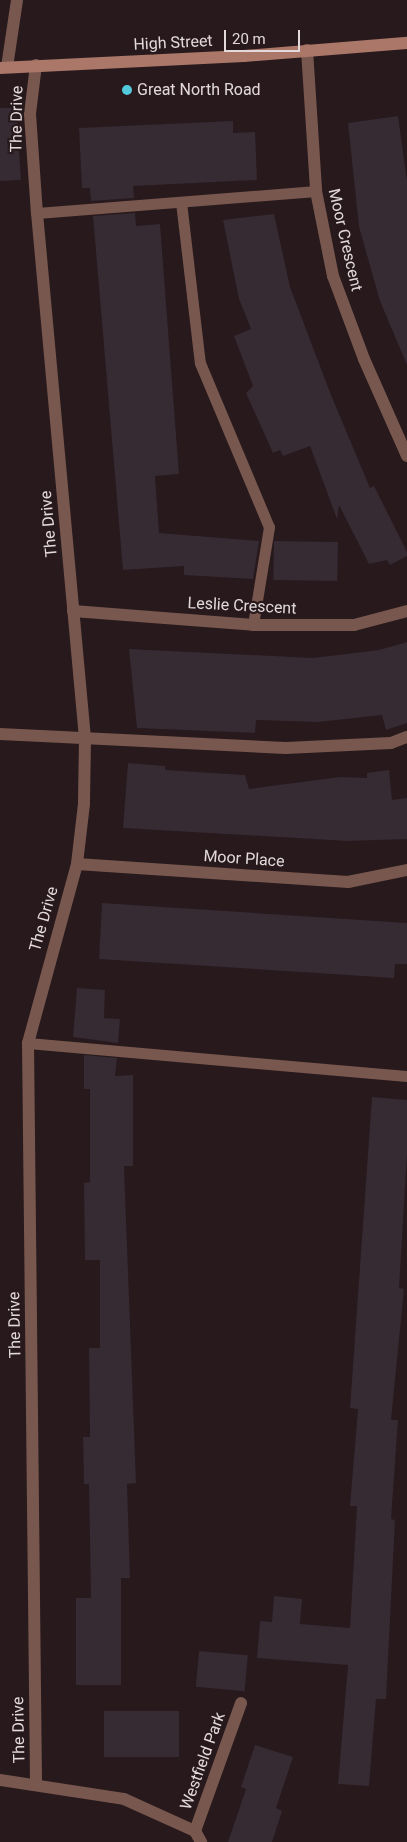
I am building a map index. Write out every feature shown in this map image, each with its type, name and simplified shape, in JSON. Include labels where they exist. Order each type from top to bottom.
[{"type":"main road","name":"High Street","points":[[3,68],[244,56],[407,43]]},
{"type":"street","points":[[3,68],[17,0]]},
{"type":"street","name":"Moor Crescent","points":[[307,50],[316,191],[333,276],[364,359],[407,456]]},
{"type":"street","name":"The Drive","points":[[36,65],[30,114],[37,214],[85,738],[84,804],[77,864],[28,1043],[36,1784]]},
{"type":"street","name":"Leslie Crescent","points":[[73,612],[253,625],[354,625],[407,611]]},
{"type":"street","points":[[0,734],[286,748],[391,743],[407,737]]},
{"type":"street","name":"Moor Place","points":[[77,864],[348,882],[407,870]]},
{"type":"street","name":"Westfield Park","points":[[198,1836],[241,1703]]},
{"type":"street","points":[[0,1780],[124,1799],[198,1836]]},
{"type":"lane","points":[[37,214],[316,191]]},
{"type":"lane","points":[[181,202],[200,363],[269,527],[253,625]]},
{"type":"lane","points":[[28,1043],[407,1076]]},
{"type":"building","points":[[0,108],[16,108],[21,180],[0,181]]},
{"type":"building","points":[[398,116],[407,181],[407,365],[380,301],[359,227],[348,123]]},
{"type":"building","points":[[233,121],[233,133],[255,132],[257,180],[133,186],[134,198],[91,201],[90,188],[82,188],[79,128]]},
{"type":"building","points":[[135,213],[136,226],[160,224],[179,474],[155,476],[159,533],[259,541],[253,579],[184,575],[184,566],[123,570],[93,216]]},
{"type":"building","points":[[274,214],[290,287],[331,395],[370,488],[374,486],[407,552],[407,556],[390,565],[387,560],[369,564],[339,505],[337,519],[310,446],[283,456],[280,450],[273,453],[246,393],[253,386],[234,336],[251,329],[239,299],[223,220]]},
{"type":"building","points":[[274,541],[338,542],[337,581],[273,580]]},
{"type":"building","points":[[407,642],[407,723],[386,730],[382,715],[318,722],[256,720],[255,733],[137,728],[129,649],[313,658],[379,650]]},
{"type":"building","points":[[128,763],[165,766],[165,770],[245,775],[249,789],[340,777],[367,778],[367,773],[389,770],[392,800],[407,798],[407,839],[348,841],[123,828]]},
{"type":"building","points":[[102,903],[407,923],[407,964],[395,964],[394,978],[99,959]]},
{"type":"building","points":[[77,988],[105,990],[104,1018],[120,1019],[118,1043],[73,1037]]},
{"type":"building","points":[[84,1055],[117,1058],[115,1076],[133,1075],[133,1166],[124,1166],[136,1483],[127,1484],[130,1578],[121,1578],[121,1685],[76,1685],[76,1598],[91,1598],[89,1484],[84,1484],[83,1437],[90,1437],[89,1348],[100,1348],[100,1260],[85,1260],[84,1183],[90,1182],[90,1089],[84,1089]]},
{"type":"building","points":[[372,1097],[407,1100],[407,1154],[399,1288],[404,1289],[391,1420],[398,1420],[391,1519],[395,1520],[386,1699],[376,1699],[369,1786],[338,1784],[348,1665],[257,1658],[260,1621],[272,1622],[274,1596],[302,1599],[300,1624],[350,1628],[357,1506],[350,1506],[358,1409],[350,1408]]},
{"type":"building","points":[[199,1651],[248,1655],[245,1691],[196,1687]]},
{"type":"building","points":[[104,1711],[179,1711],[179,1757],[104,1757]]},
{"type":"building","points":[[255,1745],[293,1757],[276,1808],[282,1811],[272,1842],[228,1842],[246,1789],[241,1787]]},
{"type":"place","name":"Great North Road","points":[[127,90]]}]
